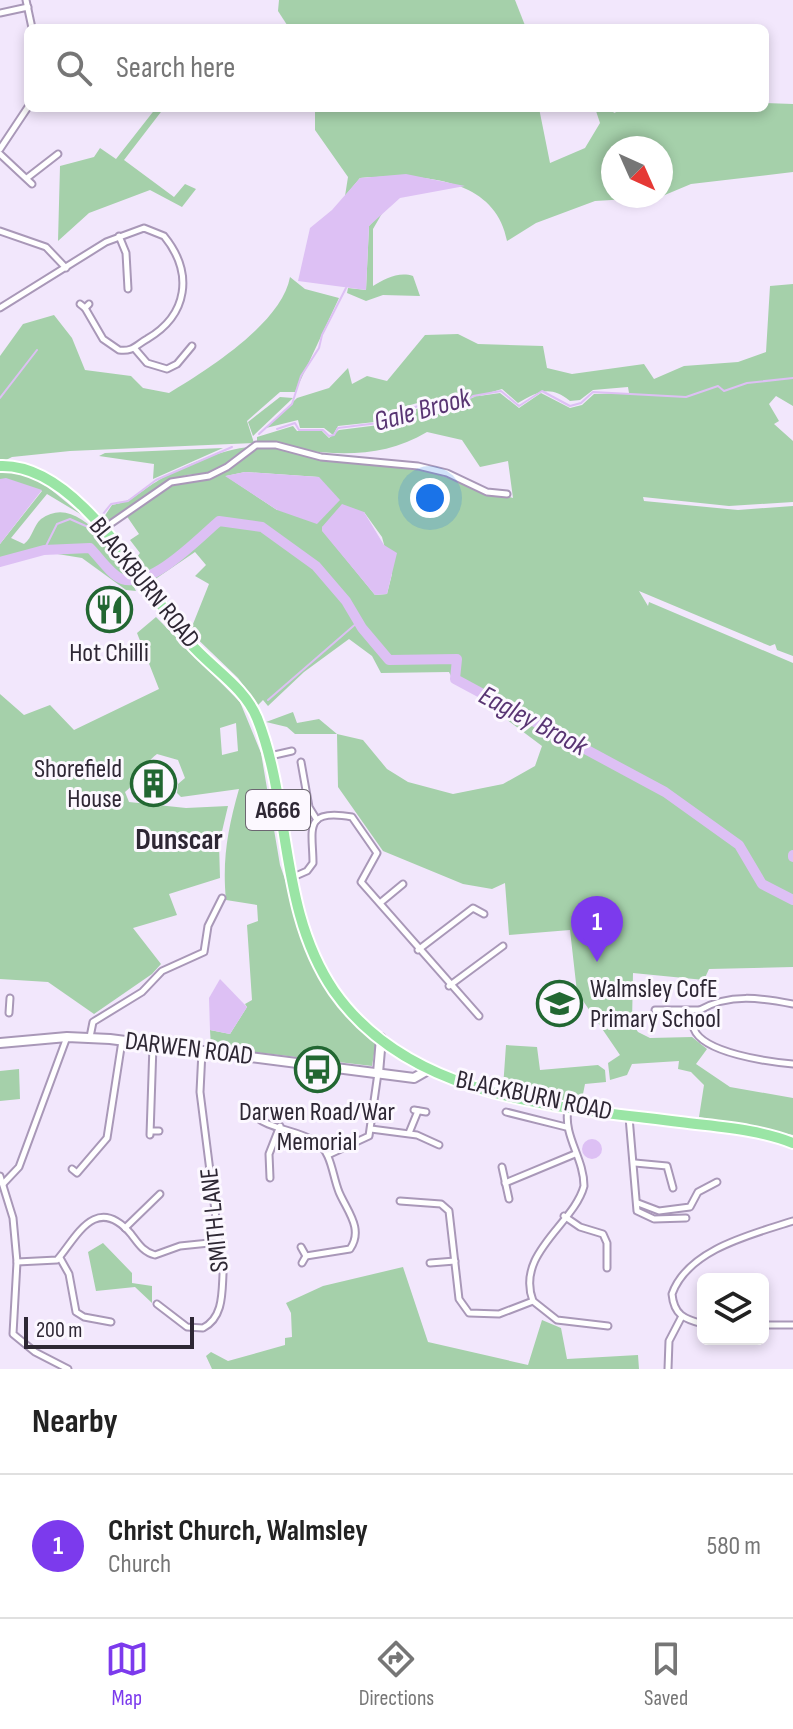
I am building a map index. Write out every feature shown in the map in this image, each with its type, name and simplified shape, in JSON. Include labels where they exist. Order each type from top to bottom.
[{"type":"highway","name":"BLACKBURN ROAD","points":[[0,466],[49,480],[91,516],[190,644],[247,700],[269,756],[290,879],[326,978],[345,1004],[381,1037],[423,1068],[535,1102],[743,1130],[793,1143]]},
{"type":"main road","name":"DARWEN ROAD","points":[[0,1043],[90,1037],[407,1076],[423,1068]]},
{"type":"main road","points":[[378,1073],[381,1037]]},
{"type":"street","points":[[26,0],[31,24]]},
{"type":"street","points":[[0,13],[28,7]]},
{"type":"street","points":[[25,112],[0,152],[30,181],[60,154]]},
{"type":"street","points":[[0,308],[119,236],[144,228],[164,236],[184,285],[179,308],[160,331],[135,349],[119,350],[107,343],[85,305]]},
{"type":"street","points":[[0,231],[46,247],[66,268]]},
{"type":"street","points":[[119,236],[126,253],[128,289]]},
{"type":"street","points":[[135,349],[147,363],[162,369],[172,367],[188,354],[192,346]]},
{"type":"street","points":[[101,528],[171,482],[209,476],[256,445],[276,445],[321,457],[427,468],[447,473],[487,492],[507,494]]},
{"type":"street","points":[[269,756],[292,751]]},
{"type":"street","points":[[301,762],[309,807],[317,820]]},
{"type":"street","points":[[277,800],[299,794]]},
{"type":"street","points":[[317,820],[348,816],[355,820],[377,853],[361,882],[449,986],[479,1016]]},
{"type":"street","points":[[290,879],[307,871],[313,863],[309,835],[317,820]]},
{"type":"street","points":[[380,903],[400,884]]},
{"type":"street","points":[[90,1037],[93,1022],[142,992],[162,971],[204,952],[208,926],[222,898]]},
{"type":"street","points":[[418,950],[471,905],[484,914]]},
{"type":"street","points":[[449,986],[500,950]]},
{"type":"street","points":[[655,1010],[700,1010],[723,1001],[745,998],[793,1004]]},
{"type":"street","points":[[0,1005],[9,1001],[9,1013]]},
{"type":"street","points":[[700,1010],[694,1029],[700,1038],[733,1053],[793,1064]]},
{"type":"street","points":[[3,1184],[19,1167],[67,1037]]},
{"type":"street","points":[[72,1169],[77,1173],[107,1138],[122,1040]]},
{"type":"street","points":[[153,1044],[150,1133],[159,1131]]},
{"type":"street","name":"SMITH LANE","points":[[157,1303],[187,1327],[197,1329],[211,1324],[221,1296],[219,1242],[200,1092],[202,1050]]},
{"type":"street","points":[[328,1155],[360,1143],[371,1129],[378,1073]]},
{"type":"street","points":[[568,1108],[566,1127],[584,1186],[546,1241],[532,1273],[533,1301],[557,1320],[608,1326]]},
{"type":"street","points":[[409,1133],[416,1110],[426,1112]]},
{"type":"street","points":[[506,1112],[566,1127]]},
{"type":"street","points":[[253,1114],[258,1123],[280,1126],[313,1140],[328,1155],[339,1191],[352,1214],[355,1239],[347,1251],[306,1256]]},
{"type":"street","points":[[629,1116],[637,1211],[649,1218],[686,1218]]},
{"type":"street","points":[[267,1174],[269,1154],[280,1126]]},
{"type":"street","points":[[371,1129],[409,1133],[439,1145]]},
{"type":"street","points":[[505,1183],[575,1154]]},
{"type":"street","points":[[635,1163],[667,1166],[673,1188]]},
{"type":"street","points":[[502,1167],[509,1199]]},
{"type":"street","points":[[0,1176],[13,1218],[17,1262],[13,1334],[35,1352],[68,1369]]},
{"type":"street","points":[[637,1203],[659,1211],[690,1207],[698,1192],[717,1182]]},
{"type":"street","points":[[125,1228],[161,1195]]},
{"type":"street","points":[[400,1201],[447,1208],[459,1299],[465,1309],[476,1315],[499,1314],[533,1301]]},
{"type":"street","points":[[564,1216],[580,1227],[603,1234],[607,1243],[605,1264]]},
{"type":"street","points":[[17,1262],[53,1262],[60,1258],[71,1237],[88,1223],[103,1219],[125,1228],[146,1251],[155,1255],[180,1246],[219,1242]]},
{"type":"street","points":[[668,1369],[669,1341],[681,1318],[672,1294],[697,1262],[751,1235],[793,1221]]},
{"type":"street","points":[[301,1247],[306,1256]]},
{"type":"street","points":[[302,1263],[306,1256]]},
{"type":"street","points":[[60,1258],[69,1274],[76,1312],[112,1321]]},
{"type":"street","points":[[430,1263],[455,1261]]},
{"type":"street","points":[[499,1314],[501,1322]]},
{"type":"street","points":[[681,1318],[697,1322]]},
{"type":"street","points":[[769,1325],[793,1325]]},
{"type":"green space","points":[[279,0],[515,0],[524,24],[286,24],[278,11]]},
{"type":"green space","points":[[769,103],[793,104],[793,172],[691,184],[673,192],[673,136],[601,136],[601,201],[536,223],[507,241],[499,219],[486,202],[449,183],[404,177],[360,178],[345,196],[348,177],[315,130],[315,112],[540,112],[550,163],[585,148],[600,123],[596,112],[769,112]]},
{"type":"green space","points":[[153,112],[161,112],[124,160],[174,197],[185,184],[196,189],[182,207],[150,190],[89,213],[58,241],[60,166],[94,157],[100,148],[116,159]]},
{"type":"green space","points":[[384,210],[373,229],[373,286],[392,276],[413,276],[420,296],[383,295],[366,301],[347,293],[348,288],[366,290],[369,226]]},
{"type":"green space","points":[[290,277],[305,289],[339,298],[295,392],[280,392],[247,421],[254,443],[70,451],[12,457],[0,463],[0,356],[23,324],[54,315],[72,338],[85,370],[131,376],[143,388],[169,393],[203,372],[258,328],[284,294]]},
{"type":"green space","points":[[793,284],[793,406],[776,396],[769,404],[779,421],[774,424],[793,441],[793,502],[729,506],[643,497],[644,501],[738,510],[793,506],[793,656],[777,650],[775,644],[770,646],[639,591],[648,606],[649,602],[793,663],[793,967],[709,969],[704,980],[633,973],[632,1023],[638,1032],[650,1038],[692,1037],[707,1049],[696,1064],[730,1087],[793,1098],[793,1135],[699,1117],[704,1085],[691,1072],[678,1069],[679,1061],[632,1064],[627,1075],[610,1080],[608,1063],[620,1055],[577,992],[570,930],[509,935],[505,883],[492,889],[463,884],[383,851],[338,787],[337,734],[363,740],[387,769],[408,782],[453,794],[503,784],[535,766],[542,746],[502,716],[507,710],[453,680],[449,672],[381,673],[372,656],[349,639],[304,672],[268,706],[263,700],[258,705],[238,678],[184,626],[193,624],[209,584],[195,576],[206,565],[195,552],[151,582],[135,560],[140,553],[130,540],[139,534],[126,515],[172,484],[210,478],[253,449],[264,446],[319,459],[426,471],[513,498],[508,461],[480,467],[462,440],[427,432],[386,449],[365,452],[322,452],[257,443],[257,437],[293,426],[297,431],[322,431],[329,438],[333,435],[324,428],[300,428],[298,420],[266,428],[297,398],[329,388],[348,368],[352,384],[367,376],[387,381],[425,335],[458,334],[478,344],[543,346],[547,368],[572,374],[644,364],[654,379],[684,366],[738,362],[766,352],[770,286]],"holes":[[[628,387],[629,393],[594,394],[582,405],[570,408],[541,393],[519,408],[500,393],[477,396],[502,389],[518,403],[532,395],[544,392],[550,391],[570,401],[580,400],[593,390]],[[471,398],[463,406],[426,406],[397,415],[387,424],[339,430],[333,435],[338,426],[384,421],[396,409],[428,400],[461,401]],[[245,472],[319,477],[277,510],[226,476]],[[364,512],[382,537],[392,574],[387,594],[375,595],[323,531],[322,527]]]},
{"type":"green space","points":[[280,397],[293,398],[253,436],[248,422]]},
{"type":"green space","points":[[250,447],[226,466],[209,473],[186,475],[165,484],[106,523],[102,520],[112,505],[130,499],[176,471],[215,455]]},
{"type":"green space","points":[[223,448],[153,479],[154,464],[99,456],[105,453]]},
{"type":"green space","points":[[0,469],[38,479],[82,515],[47,494],[11,538],[24,544],[41,519],[54,513],[68,513],[93,528],[132,575],[121,576],[91,544],[51,546],[0,560],[0,544],[42,491],[0,479]]},
{"type":"green space","points":[[88,550],[118,581],[132,583],[136,591],[126,590],[82,558],[45,552]]},
{"type":"green space","points":[[156,617],[240,702],[261,753],[280,865],[316,969],[330,996],[376,1042],[372,1066],[211,1047],[210,1030],[230,1034],[247,1007],[245,1004],[252,1000],[247,925],[258,921],[257,905],[226,900],[225,885],[227,844],[239,789],[181,797],[177,793],[178,784],[185,778],[178,760],[157,754],[125,792],[129,802],[186,808],[228,806],[219,844],[220,878],[169,894],[177,915],[133,928],[161,964],[152,974],[94,1014],[48,982],[0,979],[0,694],[24,715],[50,705],[74,730],[159,689],[137,633]],"holes":[[[236,723],[238,751],[222,755],[220,728]]]},
{"type":"green space","points":[[293,712],[297,723],[319,719],[337,734],[295,734],[287,727],[266,722]]},
{"type":"green space","points":[[506,1045],[537,1047],[540,1070],[598,1065],[605,1070],[606,1082],[585,1084],[581,1104],[503,1088]]},
{"type":"green space","points":[[19,1069],[20,1099],[0,1101],[0,1071]]},
{"type":"green space","points":[[103,1243],[132,1273],[132,1283],[152,1286],[152,1303],[135,1287],[96,1291],[88,1252]]},
{"type":"green space","points":[[403,1267],[428,1342],[528,1365],[542,1320],[561,1328],[567,1359],[638,1355],[639,1369],[212,1369],[206,1356],[211,1352],[228,1361],[285,1345],[285,1338],[292,1337],[291,1313],[286,1303],[323,1286]]},
{"type":"shaded area","points":[[406,174],[465,186],[400,198],[369,226],[366,290],[298,281],[310,228],[332,210],[360,178]]},
{"type":"shaded area","points":[[245,472],[319,477],[340,500],[317,524],[277,510],[225,476]]},
{"type":"shaded area","points":[[6,478],[42,490],[0,544],[0,479]]},
{"type":"shaded area","points":[[342,504],[364,512],[384,545],[397,553],[387,594],[375,595],[322,531]]},
{"type":"shaded area","points":[[220,979],[247,1007],[230,1034],[210,1030],[209,998]]},
{"type":"shaded area","points":[[592,1139],[599,1142],[602,1149],[599,1156],[592,1159],[585,1156],[582,1149],[585,1142]]},
{"type":"waterway","points":[[259,434],[292,404],[301,376],[319,348],[322,335],[346,288]]},
{"type":"waterway","points":[[0,398],[37,350]]},
{"type":"waterway","name":"Gale Brook","points":[[277,429],[295,423],[299,430],[323,430],[329,436],[334,435],[338,428],[386,422],[395,413],[425,404],[463,404],[473,396],[501,391],[519,406],[542,391],[570,406],[581,403],[593,392],[686,397],[718,386],[724,391],[747,383],[793,378]]},
{"type":"waterway","name":"Gale Brook","points":[[99,519],[111,504],[128,501],[156,480],[232,447]]},
{"type":"waterway","name":"Gale Brook","points":[[44,550],[57,524],[70,519],[88,527],[94,523]]},
{"type":"waterway","name":"Eagley Brook","points":[[0,562],[44,550],[90,548],[118,577],[134,580],[160,570],[219,521],[262,527],[316,566],[389,660],[457,659],[455,679],[665,792],[739,845],[762,884],[793,900]]},
{"type":"waterway","points":[[268,700],[358,622]]},
{"type":"place","name":"Hot Chilli","points":[[109,610]]},
{"type":"place","name":"Shorefield House","points":[[153,784]]},
{"type":"place","name":"Christ Church, Walmsley","points":[[597,962]]},
{"type":"place","name":"Walmsley CofE Primary School","points":[[559,1004]]},
{"type":"place","name":"Darwen Road/War Memorial","points":[[317,1069]]},
{"type":"district","name":"Dunscar","points":[[179,840]]}]
